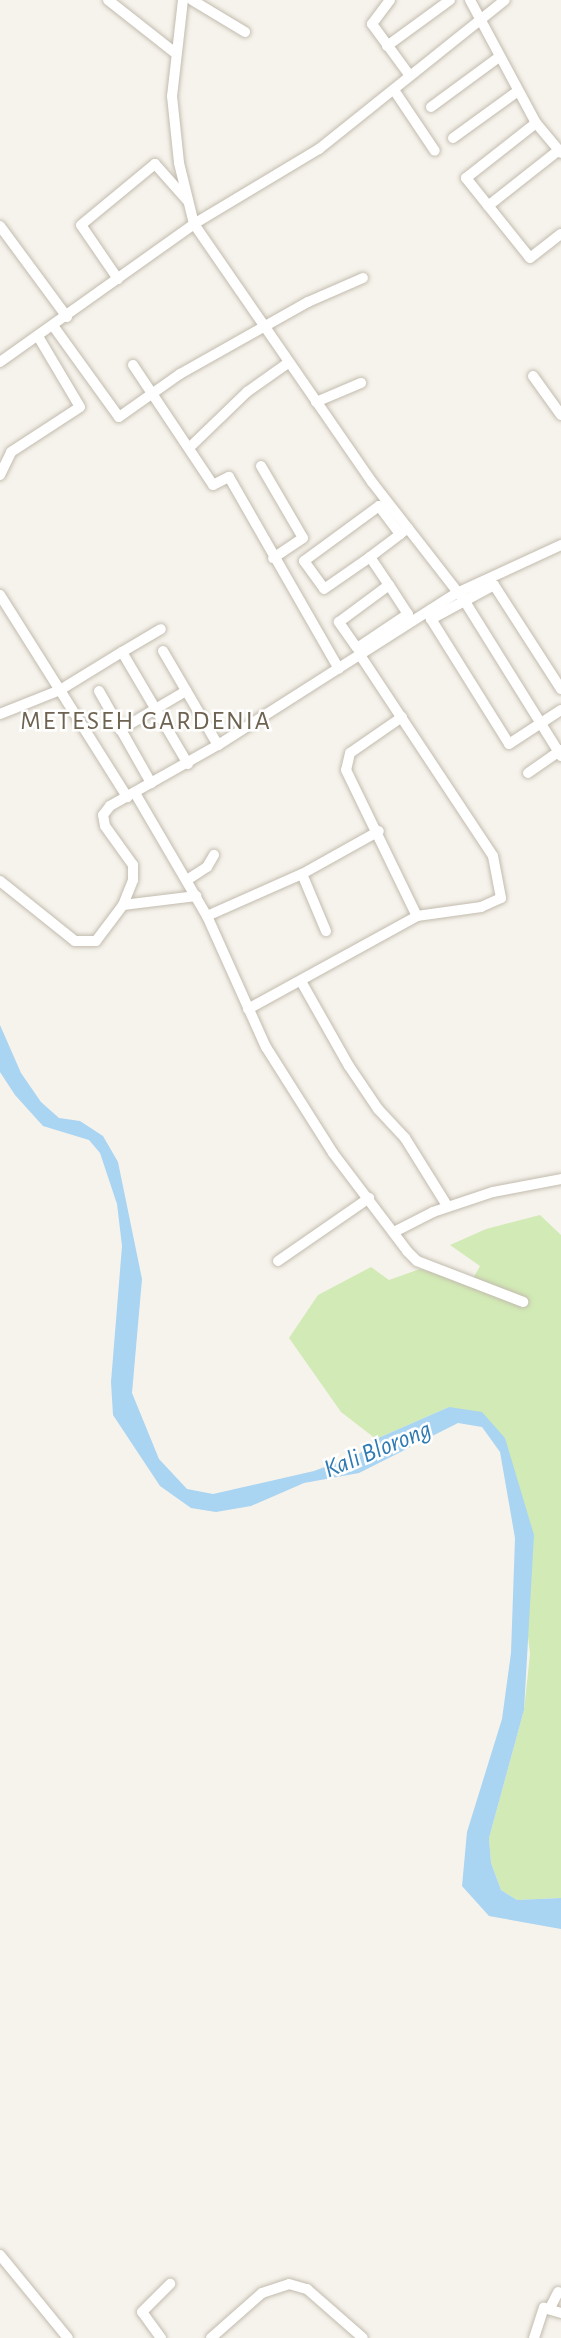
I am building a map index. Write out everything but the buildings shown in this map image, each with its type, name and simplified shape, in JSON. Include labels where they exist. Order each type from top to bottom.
[{"type":"street","points":[[108,0],[174,52]]},
{"type":"street","points":[[183,0],[174,52],[172,96],[194,224],[404,531]]},
{"type":"street","points":[[192,0],[245,32]]},
{"type":"street","points":[[390,0],[372,24],[410,76]]},
{"type":"street","points":[[387,46],[450,0]]},
{"type":"street","points":[[470,0],[536,123],[560,151],[488,206]]},
{"type":"street","points":[[0,362],[39,338],[194,224],[319,149],[505,0]]},
{"type":"street","points":[[432,107],[499,57]]},
{"type":"street","points":[[394,90],[435,151]]},
{"type":"street","points":[[453,138],[518,91]]},
{"type":"street","points":[[536,123],[466,178],[533,261],[561,234]]},
{"type":"street","points":[[118,279],[81,225],[155,164],[188,201]]},
{"type":"street","points":[[0,226],[67,317]]},
{"type":"street","points":[[54,327],[117,417],[150,394],[263,328],[363,278]]},
{"type":"street","points":[[0,475],[11,452],[80,407],[39,338]]},
{"type":"street","points":[[189,447],[247,392],[288,363]]},
{"type":"street","points":[[133,365],[150,394],[214,485],[229,477],[339,669]]},
{"type":"street","points":[[533,376],[561,415]]},
{"type":"street","points":[[316,402],[362,383]]},
{"type":"street","points":[[261,466],[303,538],[274,558]]},
{"type":"street","points":[[404,531],[324,589],[304,561],[379,506],[404,531],[460,598],[560,753],[528,773]]},
{"type":"street","points":[[0,881],[45,920],[86,943],[102,936],[123,905],[133,880],[133,865],[105,825],[103,815],[131,795],[188,764],[360,655],[561,545]]},
{"type":"street","points":[[370,557],[389,585],[408,614],[357,648],[339,622],[389,585]]},
{"type":"street","points":[[561,689],[494,585],[460,598],[431,619],[509,744],[561,710]]},
{"type":"street","points":[[0,595],[187,880],[207,916],[266,1047],[333,1153],[417,1261],[523,1302]]},
{"type":"street","points":[[0,714],[60,690],[161,629]]},
{"type":"street","points":[[163,651],[218,745]]},
{"type":"street","points":[[122,652],[188,764]]},
{"type":"street","points":[[248,1009],[302,982],[417,916],[497,902],[501,887],[493,856],[360,655]]},
{"type":"street","points":[[99,691],[151,783]]},
{"type":"street","points":[[120,730],[186,691]]},
{"type":"street","points":[[402,717],[350,753],[346,770],[379,831],[417,916]]},
{"type":"street","points":[[207,916],[302,874],[379,831]]},
{"type":"street","points":[[187,880],[207,867],[214,855]]},
{"type":"street","points":[[302,874],[326,931]]},
{"type":"street","points":[[123,905],[196,896]]},
{"type":"street","points":[[302,982],[356,1077],[405,1138],[448,1207]]},
{"type":"street","points":[[394,1232],[448,1207],[493,1192],[561,1179]]},
{"type":"street","points":[[278,1261],[369,1198]]},
{"type":"street","points":[[0,2255],[68,2338]]},
{"type":"street","points":[[161,2338],[142,2312],[170,2284]]},
{"type":"street","points":[[211,2338],[262,2293],[289,2284],[307,2289],[363,2338]]},
{"type":"street","points":[[550,2308],[558,2292]]},
{"type":"street","points":[[534,2338],[542,2310],[550,2308],[561,2313]]},
{"type":"green space","points":[[540,1215],[561,1235],[561,1898],[517,1900],[501,1890],[491,1863],[489,1838],[524,1710],[530,1654],[505,1438],[449,1407],[376,1439],[341,1412],[289,1338],[318,1295],[371,1267],[389,1280],[420,1269],[470,1284],[480,1266],[450,1245],[486,1229]]},
{"type":"water","name":"Kali Blorong","points":[[0,1025],[21,1073],[41,1102],[59,1118],[80,1121],[103,1136],[118,1162],[142,1279],[132,1393],[159,1459],[187,1489],[213,1494],[314,1471],[359,1454],[376,1439],[449,1407],[482,1412],[505,1438],[534,1535],[524,1710],[489,1838],[491,1863],[501,1890],[517,1900],[561,1898],[561,1929],[489,1916],[462,1886],[467,1832],[502,1719],[511,1653],[515,1538],[500,1452],[482,1427],[458,1423],[359,1473],[304,1483],[251,1506],[216,1512],[191,1508],[160,1486],[113,1415],[111,1382],[122,1246],[117,1204],[100,1153],[89,1140],[43,1126],[15,1095],[0,1072]]},
{"type":"district","name":"METESEH GARDENIA","points":[[146,722]]}]
